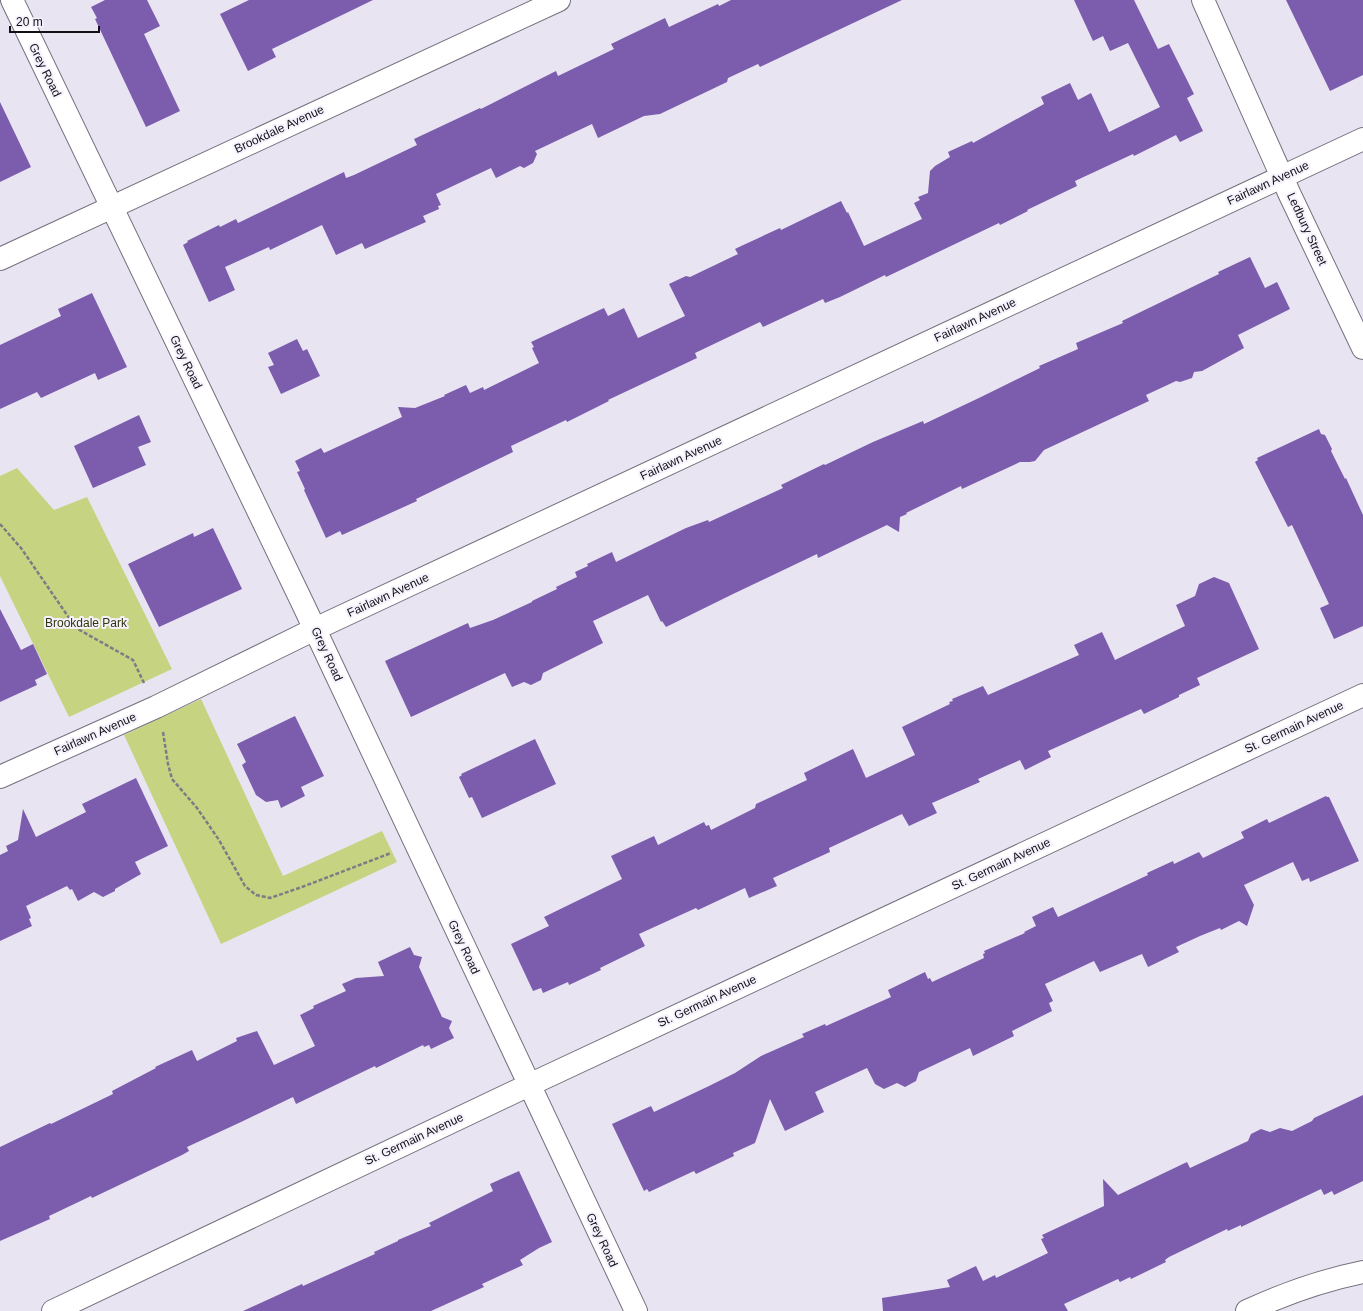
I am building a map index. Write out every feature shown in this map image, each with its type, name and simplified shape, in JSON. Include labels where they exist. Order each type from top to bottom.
[{"type":"street","name":"Grey Road","points":[[12,0],[315,629],[636,1311]]},
{"type":"street","name":"Brookdale Avenue","points":[[0,259],[110,206],[559,0]]},
{"type":"street","name":"Ledbury Street","points":[[1203,0],[1282,177],[1363,348]]},
{"type":"street","name":"Fairlawn Avenue","points":[[0,777],[156,706],[315,629],[1363,139]]},
{"type":"street","name":"St. Germain Avenue","points":[[53,1311],[529,1085],[1363,695]]},
{"type":"street","points":[[1247,1311],[1268,1301],[1334,1278],[1363,1272]]},
{"type":"path","points":[[0,524],[21,548],[76,628],[133,660],[156,706],[162,726],[172,779],[197,808],[219,840],[245,886],[256,895],[270,898],[416,844]]},
{"type":"green space","name":"Brookdale Park","points":[[17,468],[54,510],[87,497],[172,669],[69,717],[0,576],[0,476]]},
{"type":"green space","points":[[201,699],[283,876],[382,831],[397,862],[221,944],[124,735]]},
{"type":"building","points":[[105,0],[147,0],[160,26],[144,34],[180,111],[146,127],[95,19],[97,18],[91,7]]},
{"type":"building","points":[[249,0],[373,0],[272,49],[276,57],[248,71],[220,14]]},
{"type":"building","points":[[731,0],[902,0],[760,67],[758,64],[728,78],[727,82],[660,114],[644,116],[598,138],[592,124],[535,151],[537,154],[533,163],[524,168],[520,166],[496,178],[491,168],[436,194],[441,205],[438,206],[439,209],[423,216],[426,222],[365,249],[362,243],[336,255],[322,225],[270,250],[269,247],[225,267],[235,290],[209,302],[183,245],[188,242],[187,241],[219,225],[220,227],[236,219],[238,223],[344,172],[346,178],[354,175],[417,145],[414,139],[480,108],[481,109],[556,71],[558,76],[614,49],[611,44],[665,18],[669,27],[718,4],[719,6]]},
{"type":"building","points":[[1074,0],[1134,0],[1158,49],[1169,44],[1194,94],[1187,98],[1203,131],[1180,142],[1176,135],[1134,156],[1133,154],[1075,181],[1077,186],[1000,225],[999,223],[886,277],[885,275],[840,297],[825,303],[823,299],[763,327],[760,322],[695,353],[697,358],[608,400],[609,401],[567,422],[566,420],[511,446],[513,452],[416,499],[417,501],[342,535],[340,531],[326,538],[304,490],[305,489],[297,472],[300,471],[295,461],[321,448],[324,453],[402,417],[398,407],[415,408],[445,396],[444,395],[466,385],[470,393],[483,387],[484,390],[539,363],[532,348],[534,347],[531,342],[604,308],[608,316],[624,308],[638,338],[685,316],[669,284],[686,276],[690,277],[738,254],[735,249],[780,228],[781,230],[841,201],[847,213],[848,212],[864,246],[922,219],[914,203],[920,200],[918,197],[928,193],[930,171],[935,166],[950,157],[948,152],[972,141],[973,143],[1044,104],[1041,97],[1070,83],[1078,100],[1091,93],[1109,132],[1160,107],[1128,43],[1110,51],[1103,36],[1093,41]]},
{"type":"building","points":[[1286,0],[1363,0],[1363,75],[1330,91]]},
{"type":"building","points":[[0,102],[31,167],[0,182]]},
{"type":"building","points":[[1250,257],[1265,288],[1277,282],[1290,309],[1238,335],[1244,348],[1202,371],[1194,372],[1192,378],[1180,382],[1176,381],[1146,395],[1149,401],[1044,450],[1035,461],[1020,462],[962,489],[961,486],[906,513],[907,514],[900,517],[899,532],[887,525],[818,558],[817,554],[666,627],[662,621],[661,622],[648,595],[593,621],[603,643],[543,673],[541,680],[531,685],[524,682],[512,687],[505,673],[411,717],[385,661],[468,623],[470,628],[493,620],[532,602],[557,589],[556,587],[577,577],[575,572],[588,566],[587,564],[612,552],[616,562],[686,528],[708,520],[709,522],[783,488],[781,485],[873,442],[923,421],[924,424],[1040,368],[1039,366],[1078,349],[1076,343],[1123,323],[1122,321],[1219,274],[1218,272]]},
{"type":"building","points":[[92,293],[127,367],[98,380],[95,373],[41,398],[37,392],[0,409],[0,345],[61,316],[58,309]]},
{"type":"building","points":[[297,339],[303,351],[307,349],[320,376],[281,394],[268,367],[274,365],[268,353]]},
{"type":"building","points":[[139,415],[151,442],[138,447],[146,465],[93,488],[74,446]]},
{"type":"building","points":[[1319,429],[1321,434],[1325,435],[1332,449],[1331,451],[1345,479],[1346,478],[1363,515],[1363,626],[1334,639],[1320,608],[1329,604],[1292,525],[1288,527],[1255,462],[1258,460],[1257,458]]},
{"type":"building","points":[[213,528],[242,589],[159,627],[128,564],[193,533],[194,537]]},
{"type":"building","points":[[1214,577],[1229,583],[1259,649],[1197,678],[1200,685],[1144,714],[1141,709],[1048,751],[1051,757],[1025,770],[1020,760],[978,779],[980,782],[932,803],[937,813],[909,826],[902,814],[829,848],[830,852],[773,878],[777,886],[749,898],[745,888],[698,910],[696,908],[639,934],[645,946],[600,968],[601,970],[569,985],[568,982],[543,993],[541,988],[533,991],[511,944],[549,926],[544,917],[622,879],[611,856],[654,836],[658,845],[704,822],[706,826],[709,825],[711,830],[755,808],[756,804],[807,780],[804,773],[853,749],[866,778],[915,755],[902,727],[950,704],[949,702],[953,701],[952,699],[983,686],[988,695],[1079,655],[1074,645],[1102,632],[1115,660],[1185,626],[1176,605],[1195,596],[1199,584]]},
{"type":"building","points":[[0,609],[21,650],[33,644],[47,674],[35,680],[37,685],[0,702]]},
{"type":"building","points":[[295,716],[324,776],[301,787],[305,796],[281,808],[278,800],[266,802],[256,795],[242,765],[246,762],[237,744]]},
{"type":"building","points":[[535,739],[556,784],[482,818],[472,797],[469,798],[459,777],[462,775],[461,774]]},
{"type":"building","points":[[136,778],[168,846],[135,862],[141,874],[103,897],[94,892],[78,901],[72,889],[70,890],[67,886],[26,906],[31,918],[29,919],[32,926],[0,941],[0,855],[8,851],[6,846],[18,840],[23,809],[36,837],[86,812],[82,804]]},
{"type":"building","points":[[1326,796],[1329,797],[1359,861],[1310,882],[1309,878],[1302,881],[1293,862],[1244,885],[1254,905],[1247,926],[1239,921],[1221,930],[1220,928],[1200,936],[1176,947],[1179,952],[1148,967],[1142,954],[1100,972],[1094,961],[1045,984],[1053,1001],[1049,1003],[1052,1011],[1012,1031],[1014,1036],[973,1056],[970,1048],[919,1072],[916,1081],[905,1087],[897,1083],[884,1089],[875,1084],[867,1068],[815,1092],[824,1112],[785,1131],[770,1099],[755,1143],[733,1153],[734,1156],[696,1174],[694,1171],[649,1192],[647,1189],[644,1191],[612,1124],[651,1106],[654,1112],[709,1086],[735,1073],[761,1056],[804,1037],[802,1034],[825,1024],[826,1026],[891,997],[888,990],[925,972],[928,979],[930,978],[932,982],[984,958],[984,951],[1025,933],[1024,932],[1036,926],[1032,917],[1053,907],[1058,917],[1148,875],[1147,873],[1173,861],[1174,864],[1199,852],[1203,858],[1244,838],[1241,832],[1267,819],[1269,823]]},
{"type":"building","points":[[410,947],[414,955],[422,957],[419,967],[442,1017],[452,1021],[449,1028],[454,1038],[431,1049],[429,1045],[424,1047],[423,1045],[296,1104],[293,1097],[187,1147],[189,1151],[182,1155],[92,1198],[91,1196],[49,1216],[50,1219],[0,1241],[0,1147],[113,1094],[112,1091],[156,1068],[155,1067],[192,1050],[197,1061],[237,1041],[236,1038],[257,1031],[274,1065],[315,1046],[300,1015],[314,1008],[313,1006],[346,991],[342,984],[356,978],[384,976],[378,962]]},
{"type":"building","points":[[1363,1095],[1363,1181],[1334,1195],[1332,1191],[1324,1195],[1321,1189],[1241,1227],[1241,1225],[1228,1231],[1227,1229],[1169,1257],[1165,1260],[1166,1262],[1131,1279],[1130,1277],[1120,1282],[1118,1279],[1064,1304],[1068,1311],[883,1311],[882,1298],[950,1287],[947,1280],[976,1266],[983,1281],[995,1275],[996,1278],[1048,1253],[1041,1239],[1044,1238],[1042,1235],[1104,1206],[1103,1179],[1118,1195],[1187,1162],[1190,1168],[1248,1141],[1251,1134],[1261,1129],[1270,1132],[1280,1128],[1292,1131],[1312,1121],[1314,1118]]},
{"type":"building","points":[[519,1171],[552,1242],[520,1260],[523,1265],[482,1284],[484,1287],[431,1311],[243,1311],[302,1284],[303,1286],[375,1254],[374,1252],[398,1240],[431,1226],[429,1223],[493,1191],[490,1184]]}]
